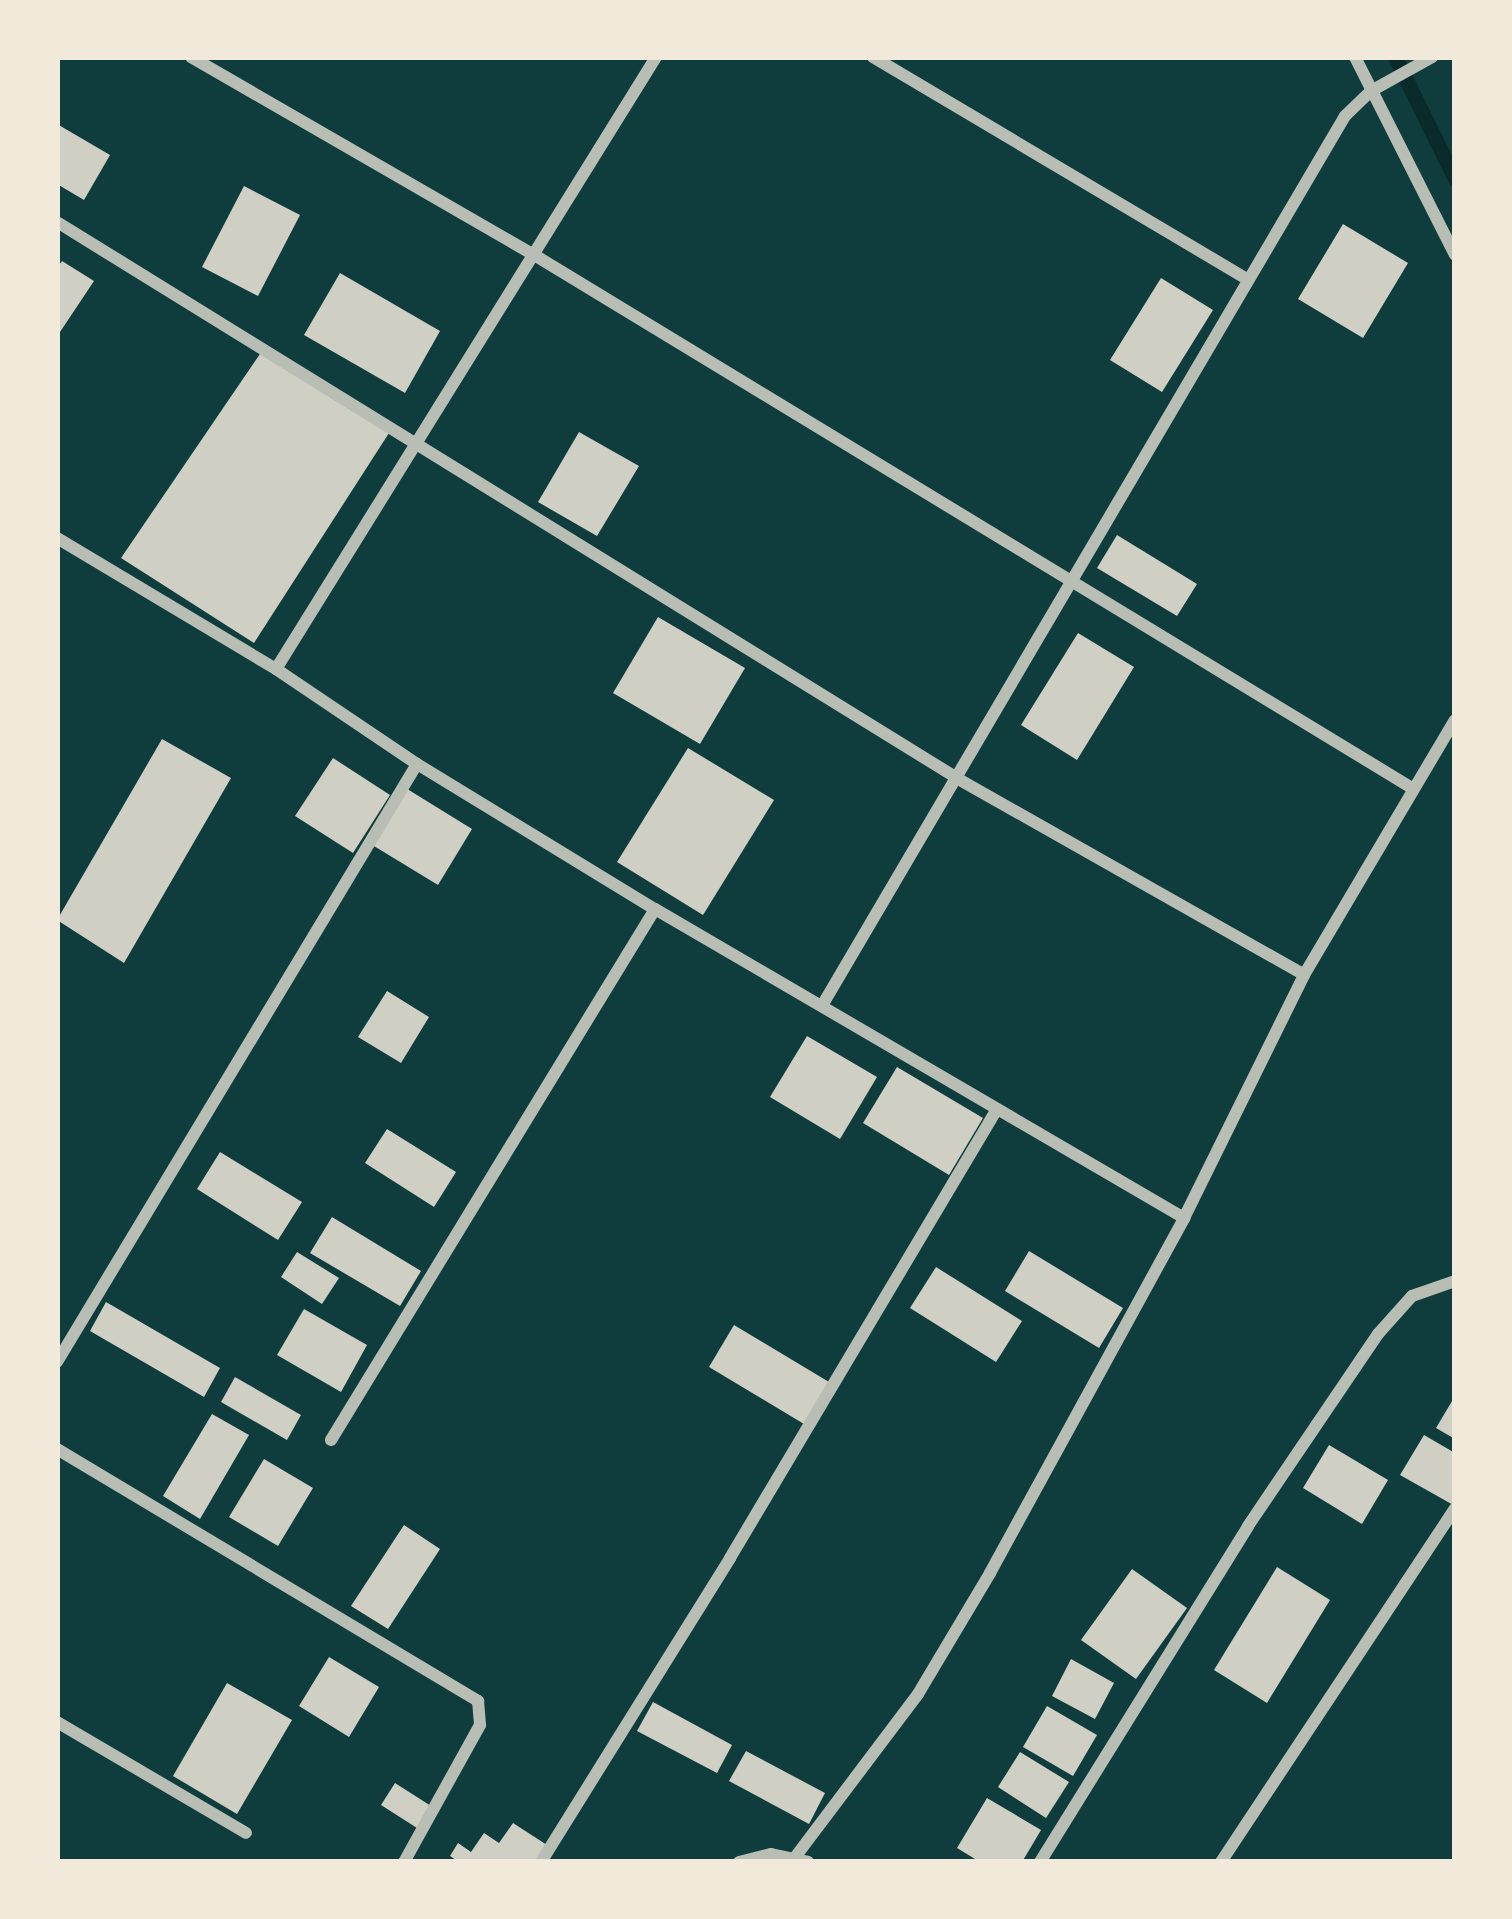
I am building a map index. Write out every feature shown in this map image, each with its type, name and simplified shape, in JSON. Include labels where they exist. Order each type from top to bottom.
[{"type":"street","points":[[191,57],[536,256],[1412,788]]},
{"type":"street","points":[[276,669],[656,57]]},
{"type":"street","points":[[873,57],[1246,279]]},
{"type":"street","points":[[1355,57],[1455,255]]},
{"type":"street","points":[[824,1004],[960,780],[1246,279],[1345,116],[1371,91],[1427,60]]},
{"type":"street","points":[[57,222],[960,780],[1304,974]]},
{"type":"street","points":[[57,538],[276,669],[417,764],[656,909],[1184,1218]]},
{"type":"street","points":[[739,1862],[772,1854],[802,1859],[918,1694],[1013,1532],[1184,1218],[1304,974],[1455,720]]},
{"type":"street","points":[[57,1362],[417,764]]},
{"type":"street","points":[[332,1440],[656,909]]},
{"type":"street","points":[[541,1862],[730,1558],[997,1109]]},
{"type":"street","points":[[1040,1862],[1248,1526],[1378,1334],[1412,1296],[1455,1281]]},
{"type":"street","points":[[57,1449],[478,1701],[480,1725],[404,1862]]},
{"type":"street","points":[[1220,1862],[1455,1508]]},
{"type":"street","points":[[57,1722],[246,1833]]},
{"type":"building","points":[[57,124],[110,155],[84,200],[57,184]]},
{"type":"building","points":[[244,186],[300,215],[258,296],[202,267]]},
{"type":"building","points":[[1343,224],[1408,263],[1363,338],[1298,299]]},
{"type":"building","points":[[62,261],[94,281],[60,332],[57,268]]},
{"type":"building","points":[[340,273],[440,331],[405,393],[304,335]]},
{"type":"building","points":[[1161,278],[1213,310],[1162,392],[1110,360]]},
{"type":"building","points":[[262,351],[389,433],[254,643],[121,558]]},
{"type":"building","points":[[579,432],[639,466],[597,536],[538,502]]},
{"type":"building","points":[[1117,535],[1197,584],[1177,616],[1097,568]]},
{"type":"building","points":[[658,617],[745,668],[700,744],[613,693]]},
{"type":"building","points":[[1078,633],[1134,667],[1077,760],[1021,725]]},
{"type":"building","points":[[162,739],[231,778],[124,963],[57,920]]},
{"type":"building","points":[[688,748],[774,800],[703,915],[617,862]]},
{"type":"building","points":[[333,758],[390,795],[353,853],[295,816]]},
{"type":"building","points":[[404,787],[472,829],[438,885],[369,843]]},
{"type":"building","points":[[387,991],[429,1017],[401,1063],[358,1037]]},
{"type":"building","points":[[807,1036],[877,1077],[840,1139],[770,1097]]},
{"type":"building","points":[[897,1067],[983,1118],[949,1175],[863,1123]]},
{"type":"building","points":[[387,1129],[456,1172],[434,1207],[365,1163]]},
{"type":"building","points":[[220,1152],[302,1202],[278,1240],[197,1189]]},
{"type":"building","points":[[332,1217],[421,1271],[400,1306],[310,1253]]},
{"type":"building","points":[[1029,1251],[1123,1308],[1099,1348],[1005,1291]]},
{"type":"building","points":[[297,1252],[339,1278],[322,1304],[281,1277]]},
{"type":"building","points":[[936,1267],[1022,1321],[996,1362],[910,1308]]},
{"type":"building","points":[[106,1302],[220,1368],[204,1397],[90,1331]]},
{"type":"building","points":[[304,1309],[367,1345],[341,1392],[277,1355]]},
{"type":"building","points":[[734,1325],[829,1382],[804,1424],[709,1367]]},
{"type":"building","points":[[235,1377],[301,1415],[287,1440],[221,1402]]},
{"type":"building","points":[[1455,1396],[1455,1439],[1436,1428]]},
{"type":"building","points":[[212,1414],[249,1435],[200,1519],[163,1496]]},
{"type":"building","points":[[1424,1435],[1455,1453],[1455,1506],[1400,1475]]},
{"type":"building","points":[[1329,1445],[1388,1480],[1362,1524],[1303,1488]]},
{"type":"building","points":[[264,1459],[313,1488],[278,1546],[229,1517]]},
{"type":"building","points":[[404,1525],[440,1549],[388,1629],[351,1606]]},
{"type":"building","points":[[1277,1567],[1330,1600],[1267,1703],[1214,1670]]},
{"type":"building","points":[[1132,1569],[1187,1608],[1136,1679],[1081,1640]]},
{"type":"building","points":[[329,1657],[379,1687],[349,1737],[299,1706]]},
{"type":"building","points":[[1071,1659],[1114,1683],[1095,1719],[1052,1696]]},
{"type":"building","points":[[227,1683],[292,1720],[237,1814],[173,1776]]},
{"type":"building","points":[[653,1702],[732,1745],[717,1773],[637,1731]]},
{"type":"building","points":[[1047,1706],[1097,1735],[1073,1776],[1023,1747]]},
{"type":"building","points":[[746,1751],[825,1793],[809,1824],[729,1781]]},
{"type":"building","points":[[1020,1752],[1069,1782],[1046,1818],[998,1787]]},
{"type":"building","points":[[395,1783],[431,1806],[417,1828],[381,1805]]},
{"type":"building","points":[[987,1798],[1041,1830],[1022,1862],[980,1862],[957,1848]]},
{"type":"building","points":[[513,1823],[547,1845],[535,1862],[459,1862],[450,1856],[458,1843],[471,1852],[484,1833],[499,1843]]},
{"type":"waterway","points":[[1395,57],[1455,179]]}]
